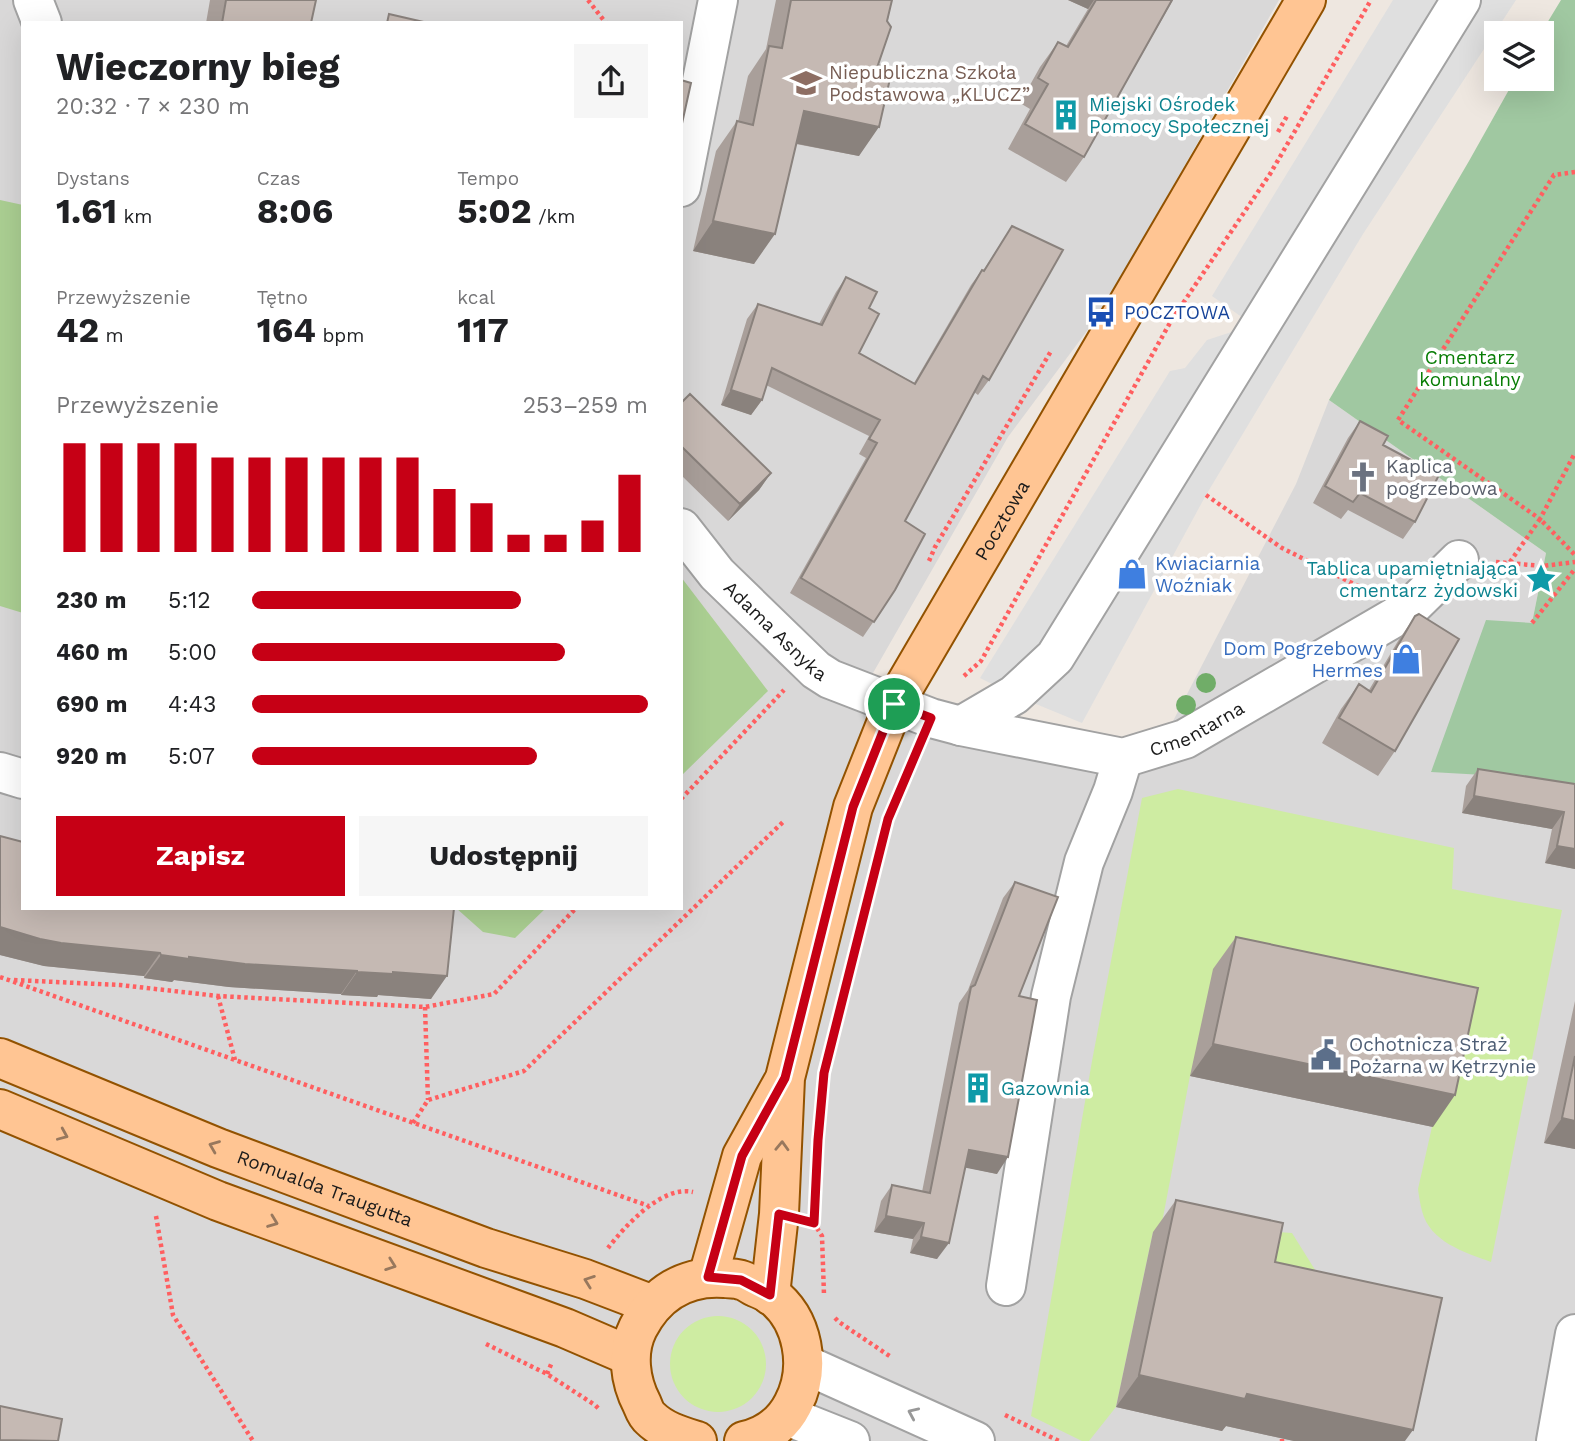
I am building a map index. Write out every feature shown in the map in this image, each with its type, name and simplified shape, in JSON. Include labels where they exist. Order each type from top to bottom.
[{"type":"main road","name":"Pocztowa","points":[[770,1295],[779,1214],[785,1078],[853,807],[894,704],[1306,0]]},
{"type":"main road","name":"Romualda Traugutta","points":[[0,1058],[231,1153],[486,1248],[584,1279],[653,1305]]},
{"type":"main road","name":"Pocztowa","points":[[708,1277],[742,1156],[785,1078]]},
{"type":"main road","points":[[0,1108],[218,1201],[565,1328],[630,1356]]},
{"type":"main road","points":[[681,1438],[649,1418],[634,1388],[630,1356],[638,1329],[653,1305],[678,1286],[708,1277],[741,1280],[770,1295],[789,1314],[801,1338],[804,1364],[800,1392],[787,1416],[774,1429],[752,1440]]},
{"type":"street","points":[[33,0],[41,21]]},
{"type":"street","points":[[683,177],[718,0]]},
{"type":"street","points":[[946,722],[1014,695],[1055,657],[1461,0]]},
{"type":"street","name":"Adama Asnyka","points":[[683,531],[717,574],[816,670],[830,679],[894,704]]},
{"type":"street","name":"Cmentarna","points":[[894,704],[946,722],[1123,758],[1185,739],[1409,609],[1459,560]]},
{"type":"street","points":[[1006,1286],[1051,996],[1084,862],[1114,791],[1123,758]]},
{"type":"street","points":[[0,772],[21,778]]},
{"type":"street","points":[[1556,1441],[1573,1348]]},
{"type":"street","points":[[804,1364],[975,1441]]},
{"type":"street","points":[[787,1416],[850,1441]]},
{"type":"path","points":[[589,0],[605,21]]},
{"type":"path","points":[[946,722],[947,690],[981,661],[1171,321],[1270,174],[1371,0]]},
{"type":"path","points":[[1575,172],[1554,175],[1398,421],[1540,519],[1575,555]]},
{"type":"path","points":[[924,570],[935,547],[1054,348]]},
{"type":"path","points":[[1575,453],[1540,519],[1510,562],[1543,566],[1575,562]]},
{"type":"path","points":[[1206,495],[1282,548],[1368,591]]},
{"type":"path","points":[[1532,623],[1575,569]]},
{"type":"path","points":[[683,797],[789,685]]},
{"type":"path","points":[[428,1100],[524,1071],[783,822]]},
{"type":"path","points":[[3,978],[120,985],[218,996],[425,1007],[494,994],[574,910]]},
{"type":"path","points":[[3,978],[650,1206]]},
{"type":"path","points":[[218,996],[235,1060]]},
{"type":"path","points":[[413,1123],[428,1100],[425,1007]]},
{"type":"path","points":[[155,1211],[173,1315],[253,1441]]},
{"type":"path","points":[[779,1214],[814,1223],[822,1236],[824,1303]]},
{"type":"path","points":[[831,1312],[839,1322],[889,1356]]},
{"type":"path","points":[[547,1374],[595,1405],[602,1413]]},
{"type":"shaded area","points":[[0,0],[1279,0],[1101,312],[1008,437],[869,680],[936,705],[1121,744],[1172,723],[1296,484],[1329,400],[1546,553],[1532,623],[1431,771],[1519,777],[1575,789],[1575,1441],[0,1441]]},
{"type":"shaded area","points":[[1393,0],[1516,0],[1502,21],[1484,21],[1484,49],[1363,234],[1206,495],[1082,723],[980,678],[1170,371],[1185,368],[1207,340],[1253,325],[1212,296]]},
{"type":"green space","name":"Cmentarz komunalny","points":[[1561,0],[1575,0],[1575,789],[1519,777],[1431,772],[1486,620],[1532,623],[1546,553],[1329,400],[1508,91],[1554,91],[1554,21],[1548,21]]},
{"type":"green space","points":[[0,200],[21,205],[21,612],[0,606]]},
{"type":"green space","points":[[683,580],[768,691],[683,774]]},
{"type":"green space","points":[[1178,789],[1454,848],[1452,889],[1562,910],[1491,1262],[1459,1250],[1432,1231],[1422,1211],[1418,1189],[1456,1020],[1190,1076],[1160,1233],[1153,1232],[1116,1407],[1089,1441],[1082,1441],[1031,1416],[1092,1061],[1142,798]]},
{"type":"green space","points":[[458,910],[544,910],[515,938],[483,932]]},
{"type":"green space","points":[[1278,1232],[1292,1233],[1342,1313],[1261,1255]]},
{"type":"green space","points":[[718,1316],[736,1320],[752,1330],[762,1346],[766,1364],[762,1382],[752,1398],[736,1408],[718,1412],[700,1408],[684,1398],[674,1382],[670,1364],[674,1346],[684,1330],[700,1320]]},
{"type":"building","points":[[226,0],[316,0],[311,21],[222,21]]},
{"type":"building","points":[[791,0],[892,0],[887,21],[891,27],[878,65],[892,70],[879,127],[804,111],[775,234],[713,221],[737,121],[753,125],[769,46],[782,48]]},
{"type":"building","points":[[1096,0],[1172,0],[1084,157],[1025,124],[1048,84],[1038,78],[1058,42],[1068,47]]},
{"type":"building","points":[[389,14],[419,21],[387,21]]},
{"type":"building","points":[[683,81],[691,83],[683,119]]},
{"type":"building","points":[[1012,226],[1063,250],[989,380],[983,376],[905,521],[925,534],[895,590],[874,622],[801,578],[877,443],[869,439],[880,420],[772,368],[762,400],[731,390],[758,304],[822,325],[846,277],[877,292],[869,308],[879,314],[859,353],[915,384],[982,270],[984,271]]},
{"type":"building","points":[[690,394],[771,473],[740,504],[683,448],[683,401]]},
{"type":"building","name":"Kaplica pogrzebowa","points":[[1360,421],[1388,436],[1383,445],[1439,475],[1415,522],[1360,493],[1353,502],[1325,486]]},
{"type":"building","points":[[1419,614],[1459,639],[1395,751],[1339,718],[1359,684],[1371,692],[1415,616]]},
{"type":"building","points":[[1478,769],[1575,784],[1575,849],[1557,846],[1564,812],[1474,796]]},
{"type":"building","points":[[0,836],[21,841],[21,910],[454,910],[447,976],[189,959],[160,953],[61,943],[0,927]]},
{"type":"building","name":"Gazownia","points":[[1015,882],[1058,897],[1019,996],[1037,1000],[1008,1157],[969,1150],[949,1243],[921,1237],[924,1223],[886,1216],[892,1185],[930,1193],[971,987],[975,985]]},
{"type":"building","points":[[1236,937],[1478,988],[1455,1095],[1213,1044]]},
{"type":"building","points":[[1575,1056],[1575,1121],[1562,1118]]},
{"type":"building","points":[[1176,1200],[1283,1223],[1275,1262],[1442,1298],[1413,1430],[1247,1394],[1245,1399],[1139,1375]]},
{"type":"building","points":[[0,1406],[62,1419],[58,1441],[0,1440]]},
{"type":"place","name":"Niepubliczna Szkoła Podstawowa „KLUCZ”","points":[[806,83]]},
{"type":"place","name":"Miejski Ośrodek Pomocy Społecznej","points":[[1066,115]]},
{"type":"place","name":"POCZTOWA","points":[[1101,312]]},
{"type":"place","name":"Kaplica pogrzebowa","points":[[1363,477]]},
{"type":"place","name":"Kwiaciarnia Woźniak","points":[[1132,574]]},
{"type":"place","name":"Tablica upamiętniająca cmentarz żydowski","points":[[1541,579]]},
{"type":"place","name":"Dom Pogrzebowy Hermes","points":[[1406,659]]},
{"type":"place","name":"Ochotnicza Straż Pożarna w Kętrzynie","points":[[1326,1055]]},
{"type":"place","name":"Gazownia","points":[[978,1088]]},
{"type":"route","points":[[894,704],[931,718],[888,819],[824,1073],[814,1223],[779,1214],[770,1295],[741,1280],[708,1277],[742,1156],[785,1078],[853,807],[894,704]]}]
